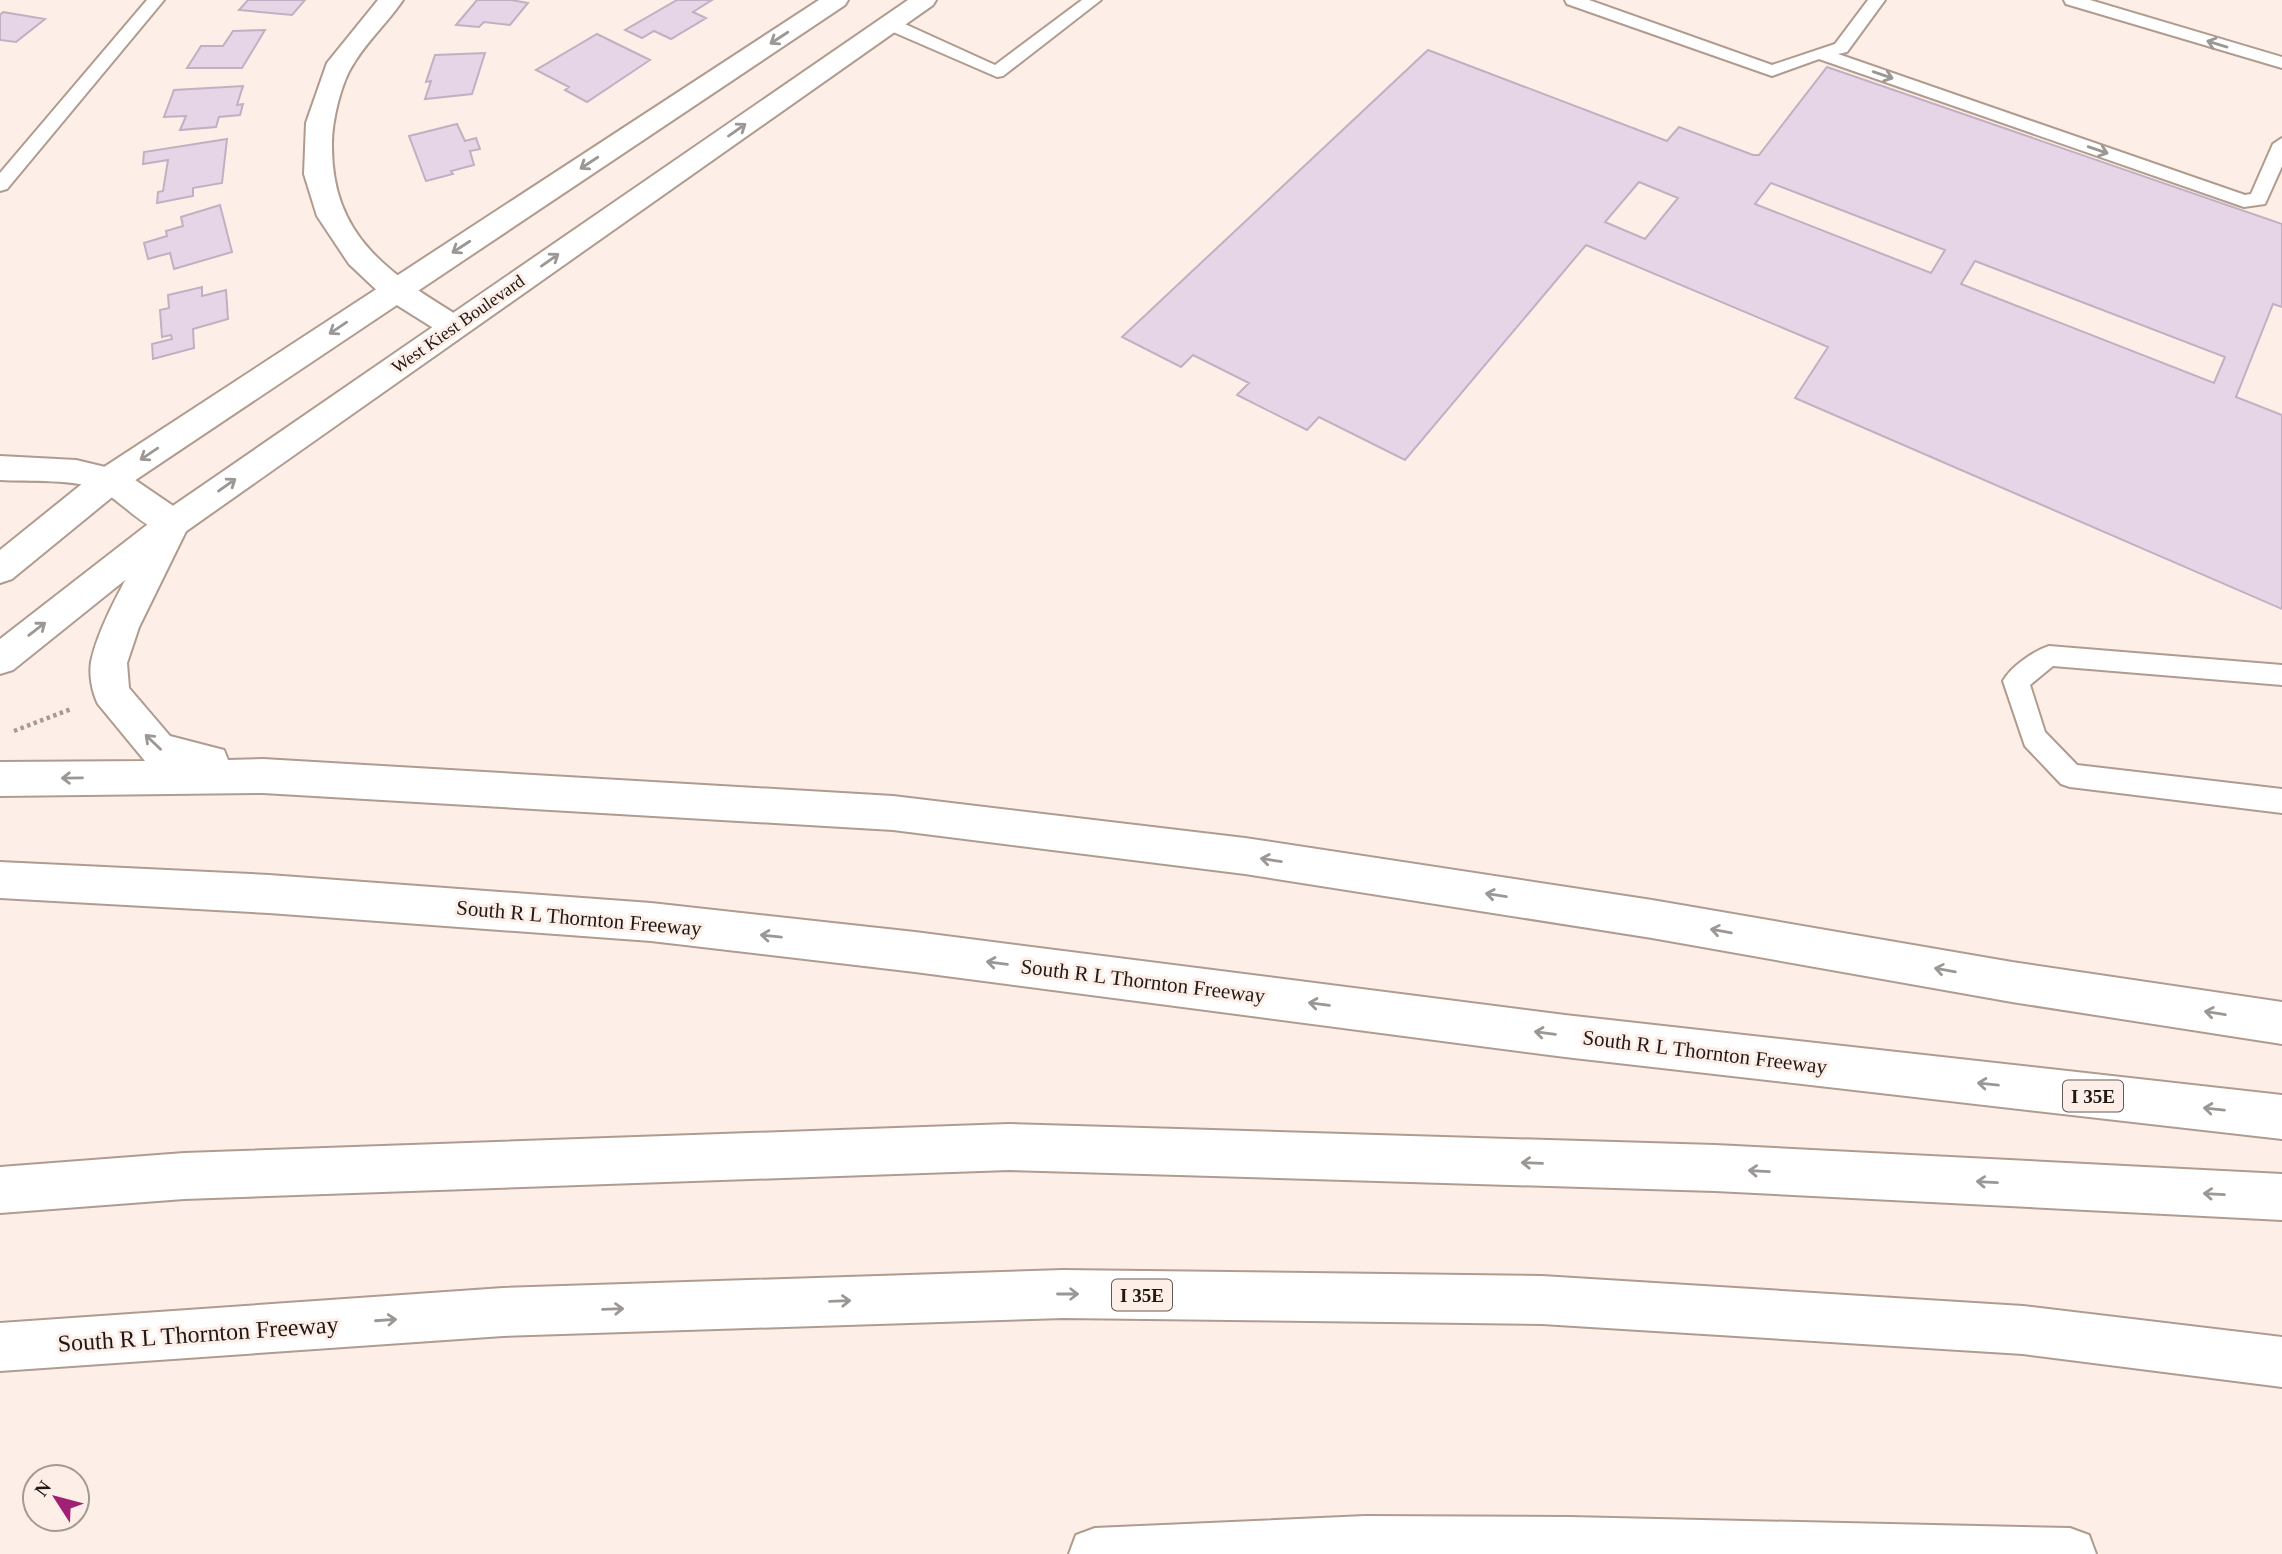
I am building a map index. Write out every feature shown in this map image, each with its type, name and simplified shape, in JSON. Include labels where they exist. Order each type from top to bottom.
[{"type":"main road","points":[[391,0],[340,63],[319,123],[318,174],[331,216],[359,257],[395,290],[454,327]]},
{"type":"main road","points":[[0,569],[110,480],[836,0]]},
{"type":"main road","name":"West Kiest Boulevard","points":[[0,659],[173,523],[924,0]]},
{"type":"main road","points":[[0,468],[76,472],[110,480],[173,523],[121,628],[109,663],[111,693],[158,749],[263,776]]},
{"type":"main road","points":[[0,779],[263,776],[893,813],[1245,856],[1652,919],[2012,982],[2282,1023]]},
{"type":"main road","name":"South R L Thornton Freeway","points":[[8,879],[269,894],[651,922],[915,952],[1565,1036],[2282,1117]]},
{"type":"main road","points":[[0,1190],[184,1176],[1009,1147],[1715,1168],[2282,1197]]},
{"type":"main road","name":"South R L Thornton Freeway","points":[[0,1347],[503,1312],[1063,1294],[1542,1300],[2023,1330],[2282,1362]]},
{"type":"main road","points":[[1095,1554],[1364,1542],[1569,1543],[2070,1554]]},
{"type":"lane","points":[[0,185],[156,0]]},
{"type":"lane","points":[[890,24],[997,72],[1093,0]]},
{"type":"lane","points":[[1573,0],[1772,71],[1819,53],[1841,48],[1877,0]]},
{"type":"lane","points":[[2072,0],[2282,63]]},
{"type":"lane","points":[[1819,53],[2244,201],[2258,200],[2282,144]]},
{"type":"lane","points":[[2282,675],[2049,656],[2016,681],[2034,738],[2070,776],[2282,801]]},
{"type":"path","points":[[13,732],[75,707]]},
{"type":"building","points":[[248,0],[305,0],[292,15],[239,10]]},
{"type":"building","points":[[477,0],[528,3],[510,25],[484,22],[479,27],[456,25]]},
{"type":"building","points":[[677,0],[712,0],[693,12],[706,18],[671,39],[654,31],[642,38],[625,30]]},
{"type":"building","points":[[3,12],[45,19],[16,42],[0,40],[0,15]]},
{"type":"building","points":[[265,30],[242,68],[187,68],[201,46],[223,46],[233,31]]},
{"type":"building","points":[[597,34],[650,60],[587,102],[565,90],[569,87],[536,70]]},
{"type":"building","points":[[1428,50],[1667,141],[1679,127],[1753,155],[1759,155],[1827,67],[2282,224],[2282,307],[2273,304],[2236,397],[2282,415],[2282,609],[1795,398],[1828,347],[1586,245],[1405,460],[1319,417],[1307,430],[1237,395],[1249,383],[1193,355],[1181,367],[1122,337]],"holes":[[[1639,182],[1678,198],[1645,239],[1605,222]],[[1771,183],[1945,250],[1931,273],[1755,204]],[[1975,261],[2225,357],[2214,383],[1961,284]]]},
{"type":"building","points":[[485,53],[472,94],[425,99],[431,81],[426,82],[435,55]]},
{"type":"building","points":[[243,86],[237,105],[243,104],[240,115],[219,117],[216,127],[180,130],[186,116],[164,117],[174,90]]},
{"type":"building","points":[[457,124],[465,141],[476,138],[480,149],[470,151],[474,165],[426,181],[409,136]]},
{"type":"building","points":[[227,139],[222,183],[193,188],[193,196],[157,203],[158,192],[163,191],[168,160],[143,164],[144,152]]},
{"type":"building","points":[[220,205],[232,252],[174,269],[170,253],[148,259],[144,243],[167,236],[166,231],[183,226],[181,217]]},
{"type":"building","points":[[202,287],[202,296],[226,290],[228,319],[193,329],[194,348],[153,359],[152,344],[172,339],[171,335],[162,337],[160,310],[169,308],[168,295]]}]
